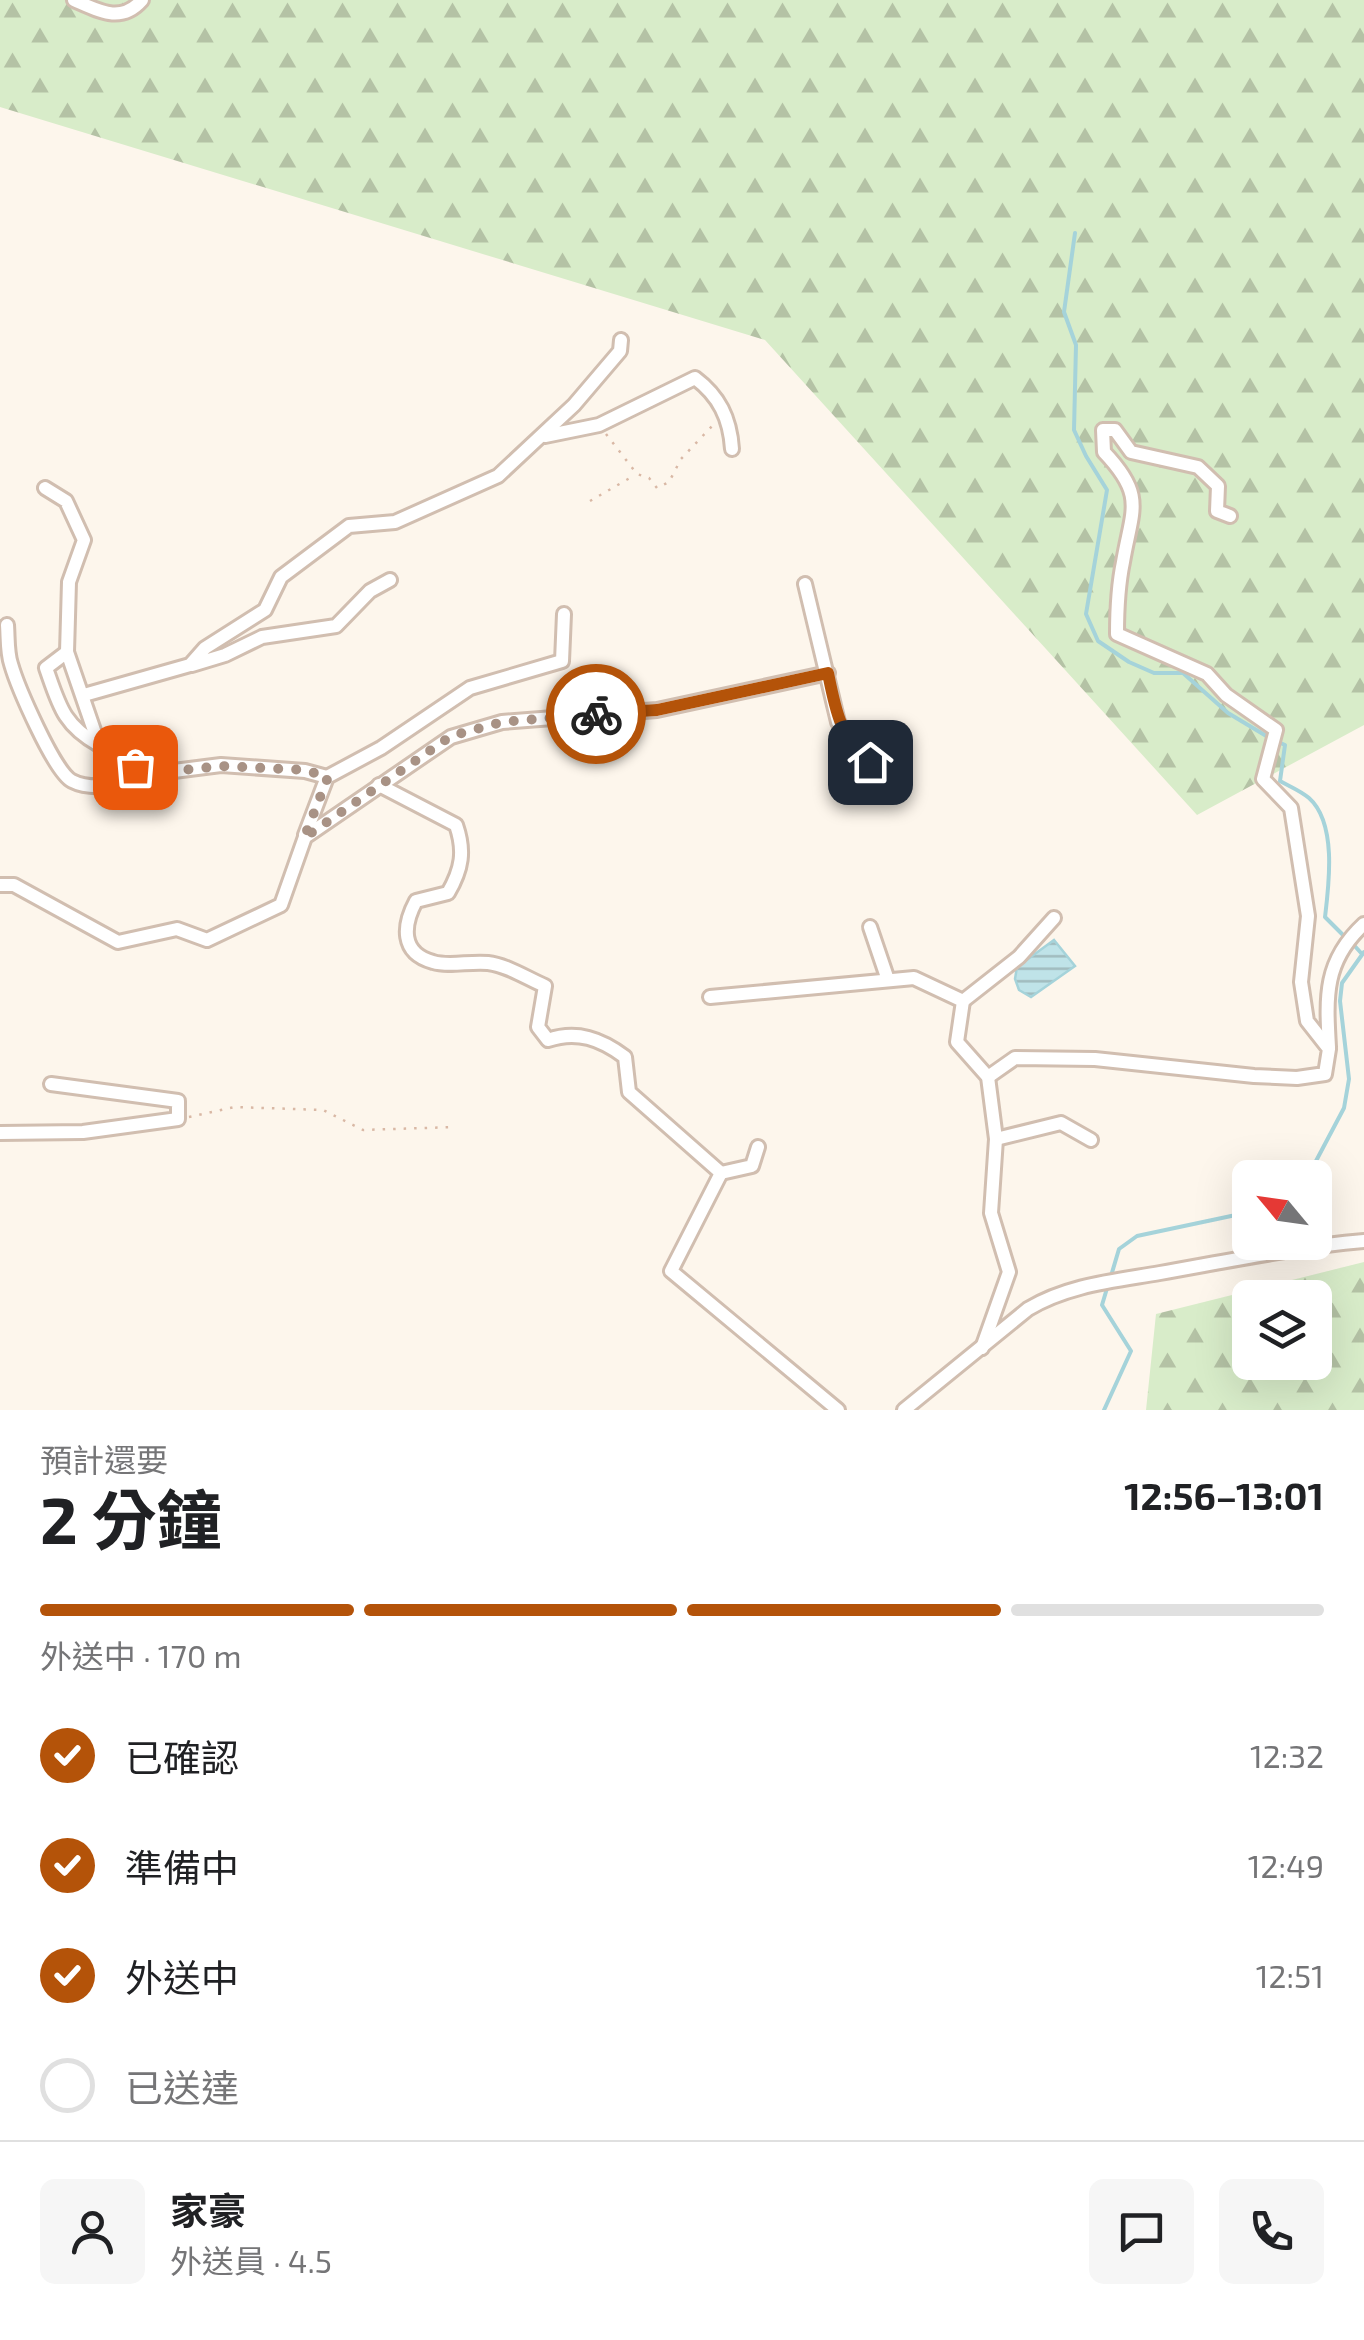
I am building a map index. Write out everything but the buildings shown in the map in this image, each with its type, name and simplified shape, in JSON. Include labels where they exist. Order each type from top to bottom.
[{"type":"street","points":[[74,0],[112,15],[133,10],[142,0]]},
{"type":"street","points":[[190,666],[206,648],[265,610],[281,578],[349,526],[396,522],[498,476],[542,436],[620,351],[621,340]]},
{"type":"street","points":[[542,436],[599,425],[695,378],[714,392],[731,430],[732,449]]},
{"type":"street","points":[[1230,516],[1217,511],[1218,486],[1198,467],[1131,452],[1115,430],[1103,430],[1104,452],[1123,472],[1134,516],[1117,599],[1117,634],[1207,674],[1226,695],[1276,730],[1264,780],[1291,808],[1308,916],[1301,982],[1307,1020],[1329,1049]]},
{"type":"street","points":[[45,488],[66,501],[84,540],[69,582],[67,652],[99,745]]},
{"type":"street","points":[[84,695],[224,655],[262,637],[336,626],[370,591],[390,580]]},
{"type":"street","points":[[805,584],[838,722],[857,752],[870,762]]},
{"type":"street","points":[[0,885],[14,885],[118,942],[178,929],[207,940],[281,905],[328,777],[381,748],[470,688],[562,661],[564,614]]},
{"type":"street","points":[[7,625],[9,661],[37,728],[73,782],[117,786],[166,772],[221,766],[305,770],[328,777]]},
{"type":"street","points":[[67,652],[46,668],[62,714],[81,735],[135,767],[166,772]]},
{"type":"street","points":[[304,838],[451,736],[502,722],[657,710],[828,673]]},
{"type":"street","points":[[379,785],[456,825],[463,844],[460,873],[448,893],[416,901],[407,918],[405,939],[415,954],[435,963],[491,963],[546,986],[538,1027],[548,1040],[563,1035],[602,1039],[625,1057],[629,1092],[720,1172]]},
{"type":"street","points":[[982,1348],[1009,1272],[991,1213],[996,1140],[988,1078],[957,1042],[962,1001],[1019,958],[1054,918]]},
{"type":"street","points":[[988,1078],[1015,1058],[1095,1059],[1297,1078],[1325,1074],[1329,1049],[1326,1002],[1334,960],[1364,924]]},
{"type":"street","points":[[870,928],[888,980]]},
{"type":"street","points":[[710,997],[914,978],[962,1001]]},
{"type":"street","points":[[0,1133],[83,1132],[178,1119],[178,1100],[51,1084]]},
{"type":"street","points":[[996,1140],[1061,1123],[1091,1140]]},
{"type":"street","points":[[720,1172],[752,1166],[758,1147]]},
{"type":"street","points":[[720,1172],[671,1271],[838,1410]]},
{"type":"street","points":[[904,1410],[1048,1297],[1116,1280],[1310,1246],[1364,1241]]},
{"type":"path","points":[[599,425],[637,474],[649,478],[657,488],[668,482],[681,460],[725,415]]},
{"type":"path","points":[[590,500],[637,474]]},
{"type":"path","points":[[178,1119],[235,1107],[323,1110],[363,1130],[455,1127]]},
{"type":"green space","points":[[0,0],[1364,0],[1364,725],[1197,815],[765,340],[0,107]]},
{"type":"green space","points":[[1364,1262],[1364,1410],[1146,1410],[1156,1314],[1232,1295],[1232,1380],[1332,1380],[1332,1280],[1292,1280]]},
{"type":"water","points":[[1054,940],[1075,966],[1031,997],[1019,990],[1015,979],[1017,967]]},
{"type":"waterway","points":[[1075,233],[1064,312],[1076,345],[1074,430],[1107,490],[1086,614],[1098,641],[1129,662],[1154,673],[1183,673],[1228,713],[1268,737]]},
{"type":"waterway","points":[[1276,741],[1285,745],[1280,781],[1309,798],[1324,822],[1329,855],[1325,917],[1345,937]]},
{"type":"waterway","points":[[1352,943],[1362,954]]},
{"type":"waterway","points":[[1317,1160],[1344,1108],[1349,1079],[1340,1001],[1342,983],[1364,952]]},
{"type":"waterway","points":[[1111,1276],[1119,1249],[1137,1236],[1232,1216]]},
{"type":"waterway","points":[[1104,1410],[1131,1351],[1102,1305],[1108,1285]]},
{"type":"way so far","points":[[135,767],[166,772],[221,766],[305,770],[328,777],[304,838],[451,736],[502,722],[596,714]]},
{"type":"route","points":[[596,714],[657,710],[828,673],[838,722],[857,752],[870,762]]}]
